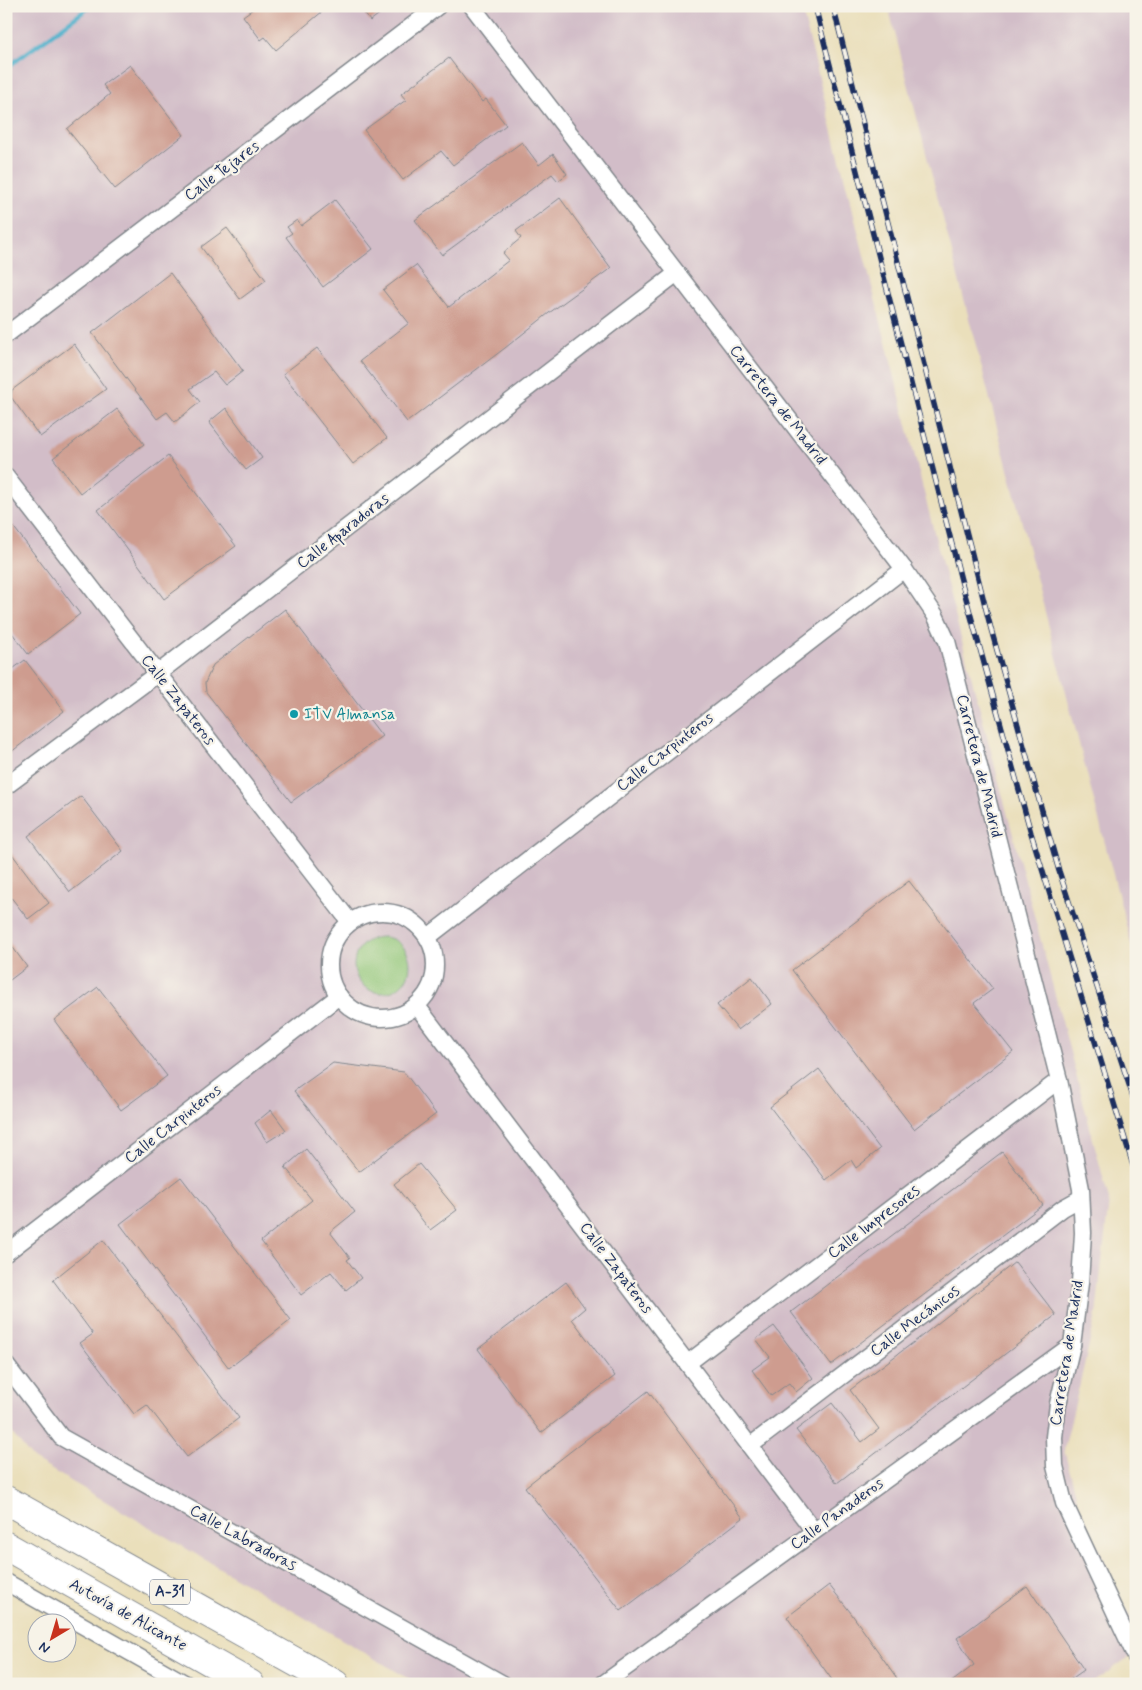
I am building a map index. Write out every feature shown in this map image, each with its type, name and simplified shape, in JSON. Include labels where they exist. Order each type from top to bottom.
[{"type":"highway","name":"A-31","points":[[6,1500],[335,1684]]},
{"type":"highway","name":"Autovía de Alicante","points":[[6,1546],[250,1684]]},
{"type":"street","name":"Calle Tejares","points":[[6,335],[438,6]]},
{"type":"street","name":"Carretera de Madrid","points":[[472,6],[904,569],[935,615],[947,642],[1059,1080],[1081,1198],[1083,1241],[1080,1284],[1072,1345],[1058,1404],[1054,1437],[1054,1466],[1064,1503],[1136,1656]]},
{"type":"street","name":"Calle Aparadoras","points":[[6,786],[157,674],[677,273]]},
{"type":"street","name":"Calle Zapateros","points":[[6,477],[350,922]]},
{"type":"street","name":"Calle Carpinteros","points":[[428,937],[904,569]]},
{"type":"street","points":[[384,911],[401,915],[416,924],[428,937],[434,951],[436,966],[433,981],[427,994],[417,1006],[401,1015],[383,1018],[366,1015],[350,1007],[340,996],[331,979],[329,963],[335,940],[350,922],[366,914],[384,911]]},
{"type":"street","name":"Calle Carpinteros","points":[[6,1253],[340,996]]},
{"type":"street","name":"Calle Zapateros","points":[[417,1006],[814,1531]]},
{"type":"street","name":"Calle Impresores","points":[[688,1363],[1059,1080]]},
{"type":"street","name":"Calle Mecánicos","points":[[750,1446],[1063,1208],[1081,1198]]},
{"type":"street","name":"Calle Panaderos","points":[[603,1684],[1072,1345]]},
{"type":"street","name":"Calle Labradoras","points":[[6,1365],[61,1437],[503,1684]]},
{"type":"street","points":[[6,1582],[186,1684]]},
{"type":"shaded area","points":[[6,6],[801,6],[953,607],[1109,1200],[1096,1315],[1064,1450],[1079,1505],[1136,1631],[1136,1652],[1091,1684],[418,1684],[33,1459],[6,1426]]},
{"type":"shaded area","points":[[888,6],[1136,6],[1136,963]]},
{"type":"green space","points":[[376,937],[388,937],[398,941],[406,949],[410,965],[406,981],[398,989],[388,993],[376,993],[366,989],[358,981],[354,971],[354,959],[358,949],[366,941]]},
{"type":"building","points":[[257,6],[329,6],[276,50],[265,37],[261,40],[243,16]]},
{"type":"building","points":[[359,6],[390,6],[370,21]]},
{"type":"building","points":[[449,58],[482,102],[486,99],[506,125],[453,165],[441,151],[403,180],[364,130],[406,100],[401,94]]},
{"type":"building","points":[[130,65],[184,135],[115,189],[67,129],[110,94],[103,85]]},
{"type":"building","points":[[522,142],[539,165],[553,154],[567,174],[558,181],[552,174],[442,255],[415,220]]},
{"type":"building","points":[[560,198],[611,268],[407,422],[360,361],[409,323],[383,290],[416,265],[449,307],[509,260],[503,253],[521,238],[516,231]]},
{"type":"building","points":[[335,200],[373,249],[323,287],[286,237],[292,233],[287,227],[297,220],[301,226]]},
{"type":"building","points":[[227,228],[266,280],[240,299],[201,247]]},
{"type":"building","points":[[170,273],[243,371],[225,385],[214,372],[190,389],[200,402],[175,422],[167,412],[157,419],[92,333]]},
{"type":"building","points":[[74,344],[106,389],[40,437],[11,397],[12,390]]},
{"type":"building","points":[[317,348],[387,438],[353,464],[283,374]]},
{"type":"building","points":[[226,408],[262,458],[246,470],[209,422]]},
{"type":"building","points":[[117,409],[144,444],[80,493],[53,458]]},
{"type":"building","points":[[168,456],[236,546],[164,599],[98,510]]},
{"type":"building","points":[[6,517],[80,614],[28,654],[6,625]]},
{"type":"building","name":"ITV Almansa","points":[[285,609],[382,736],[291,802],[206,692],[205,683],[213,665]]},
{"type":"building","points":[[25,660],[64,711],[6,756],[6,674]]},
{"type":"building","points":[[81,796],[123,851],[70,892],[28,836]]},
{"type":"building","points":[[6,846],[49,903],[28,919],[6,891]]},
{"type":"building","points":[[909,881],[993,989],[974,1003],[1013,1052],[914,1129],[792,970]]},
{"type":"building","points":[[6,938],[27,967],[6,983]]},
{"type":"building","points":[[752,977],[772,1004],[738,1030],[717,1005]]},
{"type":"building","points":[[98,987],[167,1076],[121,1110],[54,1020]]},
{"type":"building","points":[[333,1063],[404,1072],[436,1114],[359,1172],[294,1091]]},
{"type":"building","points":[[819,1069],[880,1149],[856,1168],[851,1160],[826,1180],[770,1107]]},
{"type":"building","points":[[271,1110],[286,1130],[267,1142],[255,1123]]},
{"type":"building","points":[[306,1149],[355,1212],[330,1232],[350,1258],[347,1260],[361,1278],[346,1290],[331,1272],[301,1295],[261,1241],[312,1200],[285,1167]]},
{"type":"building","points":[[1002,1152],[1043,1205],[831,1365],[791,1312]]},
{"type":"building","points":[[419,1164],[457,1210],[430,1230],[394,1184]]},
{"type":"building","points":[[181,1177],[291,1320],[229,1368],[120,1224]]},
{"type":"building","points":[[103,1240],[239,1418],[187,1457],[147,1405],[134,1414],[80,1343],[93,1334],[53,1280]]},
{"type":"building","points":[[1015,1262],[1056,1315],[837,1483],[796,1430],[832,1403],[862,1442],[879,1429],[850,1390]]},
{"type":"building","points":[[566,1282],[585,1308],[572,1319],[615,1376],[541,1433],[478,1349]]},
{"type":"building","points":[[774,1326],[813,1378],[796,1392],[789,1383],[771,1396],[752,1370],[770,1357],[756,1339]]},
{"type":"building","points":[[648,1391],[743,1518],[621,1611],[525,1487]]},
{"type":"building","points":[[829,1585],[901,1684],[835,1684],[787,1617]]},
{"type":"building","points":[[1027,1586],[1084,1670],[1064,1684],[949,1684],[974,1665],[957,1638]]},
{"type":"waterway","points":[[6,68],[91,6]]},
{"type":"railway","points":[[815,6],[961,580],[1031,833],[1136,1175]]},
{"type":"railway","points":[[833,6],[991,629],[1059,871],[1136,1106]]},
{"type":"place","name":"ITV Almansa","points":[[294,714]]}]
